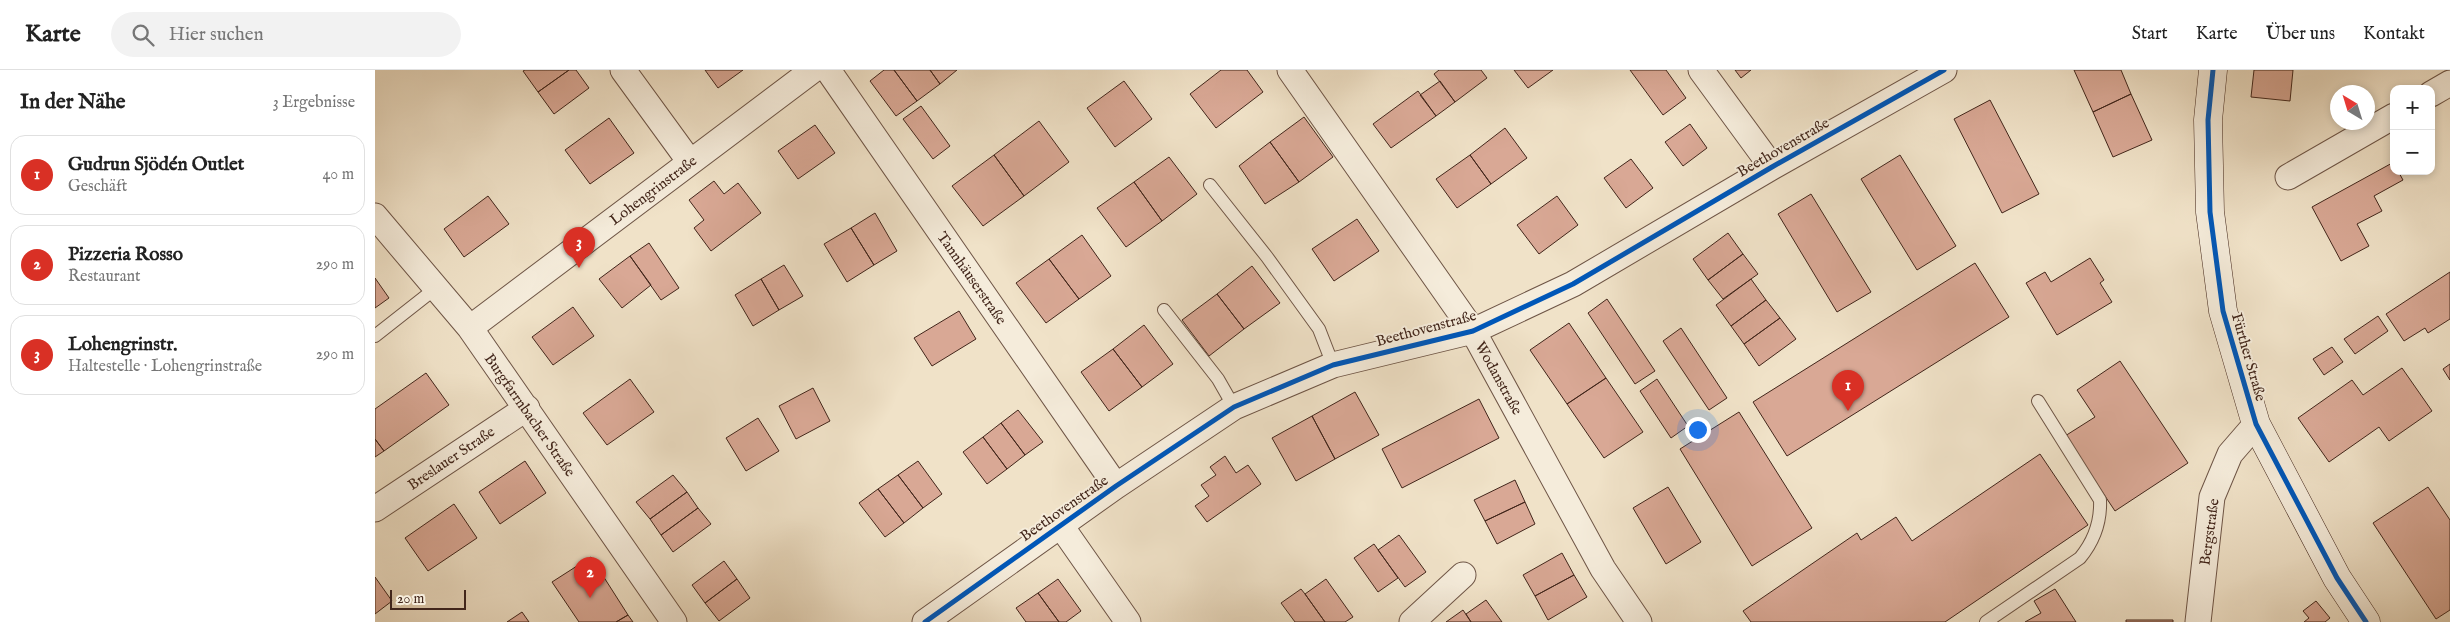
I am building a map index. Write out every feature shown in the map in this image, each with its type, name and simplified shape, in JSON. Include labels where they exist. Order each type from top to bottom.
[{"type":"main road","name":"Fürther Straße","points":[[2213,70],[2208,120],[2210,212],[2223,311],[2256,424],[2337,578],[2366,622]]},
{"type":"street","points":[[623,70],[690,162]]},
{"type":"street","name":"Lohengrinstraße","points":[[470,328],[813,70]]},
{"type":"street","name":"Tannhäuserstraße","points":[[828,70],[1116,486]]},
{"type":"street","name":"Wodanstraße","points":[[1290,70],[1473,331],[1603,569],[1639,622]]},
{"type":"street","points":[[1701,70],[1771,167]]},
{"type":"street","name":"Beethovenstraße","points":[[925,622],[1116,486],[1234,407],[1333,365],[1473,331],[1573,284],[1771,167],[1944,70]]},
{"type":"street","points":[[2435,92],[2450,83]]},
{"type":"street","points":[[2288,177],[2390,118]]},
{"type":"street","name":"Burgfarrnbacher Straße","points":[[375,216],[470,328],[674,622]]},
{"type":"street","name":"Breslauer Straße","points":[[375,509],[527,408]]},
{"type":"street","name":"Bergstraße","points":[[2198,622],[2212,497],[2230,454],[2256,424]]},
{"type":"street","points":[[1061,526],[1128,622]]},
{"type":"street","points":[[1412,622],[1463,575]]},
{"type":"lane","points":[[1210,184],[1267,257],[1319,329],[1333,365]]},
{"type":"lane","points":[[375,336],[435,288]]},
{"type":"lane","points":[[1164,310],[1218,379],[1234,407]]},
{"type":"lane","points":[[1986,622],[2080,558],[2089,547],[2097,528],[2100,500],[2038,401]]},
{"type":"building","points":[[569,70],[538,92],[523,71]]},
{"type":"building","points":[[569,70],[576,70],[589,88],[554,114],[538,92]]},
{"type":"building","points":[[705,70],[743,70],[718,88]]},
{"type":"building","points":[[884,70],[894,70],[917,101],[896,116],[870,81]]},
{"type":"building","points":[[894,70],[930,70],[940,84],[917,101]]},
{"type":"building","points":[[930,70],[957,70],[940,84]]},
{"type":"building","points":[[1221,70],[1247,70],[1263,92],[1216,128],[1190,94]]},
{"type":"building","points":[[1439,70],[1481,70],[1487,78],[1455,102],[1434,74]]},
{"type":"building","points":[[1514,70],[1553,70],[1528,88]]},
{"type":"building","points":[[1630,70],[1666,70],[1686,98],[1663,115]]},
{"type":"building","points":[[1735,70],[1751,70],[1741,78]]},
{"type":"building","points":[[2074,70],[2121,70],[2131,94],[2093,112]]},
{"type":"building","points":[[2254,70],[2293,70],[2290,101],[2251,97]]},
{"type":"building","points":[[1124,81],[1152,119],[1115,147],[1087,108]]},
{"type":"building","points":[[1440,81],[1455,102],[1436,116],[1420,95]]},
{"type":"building","points":[[1418,91],[1436,116],[1391,148],[1373,124]]},
{"type":"building","points":[[2131,94],[2152,140],[2113,157],[2093,112]]},
{"type":"building","points":[[1990,100],[2039,194],[2002,213],[1954,119]]},
{"type":"building","points":[[921,106],[950,146],[933,159],[903,119]]},
{"type":"building","points":[[1304,117],[1333,157],[1299,182],[1270,142]]},
{"type":"building","points":[[609,118],[634,153],[590,184],[565,150]]},
{"type":"building","points":[[1039,121],[1069,162],[1024,196],[994,155]]},
{"type":"building","points":[[1690,124],[1707,148],[1683,166],[1665,142]]},
{"type":"building","points":[[815,125],[835,153],[798,179],[778,151]]},
{"type":"building","points":[[1505,128],[1527,158],[1491,184],[1470,155]]},
{"type":"building","points":[[1270,142],[1299,182],[1265,204],[1239,166]]},
{"type":"building","points":[[994,155],[1024,196],[983,226],[952,186]]},
{"type":"building","points":[[1470,155],[1491,184],[1457,208],[1436,179]]},
{"type":"building","points":[[1900,155],[1956,246],[1917,270],[1861,179]]},
{"type":"building","points":[[1169,157],[1197,194],[1162,221],[1134,182]]},
{"type":"building","points":[[1631,159],[1653,188],[1626,208],[1604,178]]},
{"type":"building","points":[[2390,164],[2390,175],[2400,175],[2403,180],[2374,196],[2382,211],[2357,224],[2369,246],[2341,261],[2312,207]]},
{"type":"building","points":[[714,181],[724,194],[738,183],[761,213],[711,251],[694,228],[704,220],[689,200]]},
{"type":"building","points":[[1134,182],[1162,221],[1126,247],[1097,208]]},
{"type":"building","points":[[1811,194],[1871,292],[1837,312],[1778,214]]},
{"type":"building","points":[[488,196],[509,224],[464,257],[444,229]]},
{"type":"building","points":[[1557,196],[1578,225],[1539,254],[1517,225]]},
{"type":"building","points":[[875,213],[897,251],[874,265],[851,228]]},
{"type":"building","points":[[1357,219],[1379,251],[1334,281],[1312,249]]},
{"type":"building","points":[[851,228],[874,265],[847,282],[824,244]]},
{"type":"building","points":[[1728,233],[1743,254],[1708,280],[1693,259]]},
{"type":"building","points":[[1082,235],[1111,276],[1079,299],[1049,259]]},
{"type":"building","points":[[649,243],[679,288],[661,300],[630,256]]},
{"type":"building","points":[[1743,254],[1758,274],[1723,299],[1708,280]]},
{"type":"building","points":[[630,256],[651,285],[622,308],[599,279]]},
{"type":"building","points":[[2090,258],[2104,280],[2100,283],[2112,302],[2057,335],[2026,283],[2045,272],[2051,282]]},
{"type":"building","points":[[1049,259],[1079,299],[1046,323],[1016,283]]},
{"type":"building","points":[[1975,263],[2009,317],[1787,456],[1753,402]]},
{"type":"building","points":[[784,265],[803,296],[779,310],[761,279]]},
{"type":"building","points":[[1252,266],[1280,303],[1244,329],[1217,294]]},
{"type":"building","points":[[2450,272],[2450,319],[2428,333],[2425,328],[2404,341],[2386,314]]},
{"type":"building","points":[[375,278],[389,298],[375,308]]},
{"type":"building","points":[[761,279],[779,310],[753,326],[735,295]]},
{"type":"building","points":[[1751,279],[1766,300],[1731,326],[1716,305]]},
{"type":"building","points":[[1217,294],[1244,329],[1209,356],[1182,320]]},
{"type":"building","points":[[1607,299],[1655,371],[1635,384],[1588,313]]},
{"type":"building","points":[[1766,300],[1780,318],[1744,344],[1731,326]]},
{"type":"building","points":[[573,307],[594,336],[553,365],[532,337]]},
{"type":"building","points":[[959,311],[976,339],[932,366],[914,338]]},
{"type":"building","points":[[2378,316],[2388,331],[2355,354],[2344,339]]},
{"type":"building","points":[[1780,318],[1796,339],[1759,366],[1744,344]]},
{"type":"building","points":[[1569,323],[1606,378],[1567,404],[1530,350]]},
{"type":"building","points":[[1144,325],[1173,364],[1142,387],[1113,349]]},
{"type":"building","points":[[1681,328],[1727,398],[1709,410],[1663,341]]},
{"type":"building","points":[[2332,347],[2343,362],[2324,375],[2313,359]]},
{"type":"building","points":[[1113,349],[1142,387],[1109,411],[1081,372]]},
{"type":"building","points":[[2120,361],[2188,463],[2115,511],[2065,436],[2095,417],[2077,390]]},
{"type":"building","points":[[2450,364],[2450,380],[2443,369]]},
{"type":"building","points":[[2402,368],[2432,411],[2389,441],[2379,427],[2329,462],[2298,418],[2352,380],[2363,395]]},
{"type":"building","points":[[426,373],[449,405],[384,451],[375,439],[375,409]]},
{"type":"building","points":[[1606,378],[1643,432],[1604,458],[1567,404]]},
{"type":"building","points":[[630,379],[654,412],[607,445],[583,413]]},
{"type":"building","points":[[1657,379],[1688,426],[1671,438],[1640,391]]},
{"type":"building","points":[[813,388],[830,421],[796,439],[779,406]]},
{"type":"building","points":[[1355,392],[1379,435],[1335,459],[1312,416]]},
{"type":"building","points":[[1479,399],[1499,438],[1402,488],[1382,449]]},
{"type":"building","points":[[1018,410],[1043,442],[1025,455],[1001,423]]},
{"type":"building","points":[[1739,412],[1812,528],[1752,566],[1680,449]]},
{"type":"building","points":[[1312,416],[1335,459],[1296,481],[1272,438]]},
{"type":"building","points":[[758,418],[779,451],[746,471],[726,438]]},
{"type":"building","points":[[1001,423],[1025,455],[1007,469],[983,437]]},
{"type":"building","points":[[983,437],[1007,469],[987,484],[963,452]]},
{"type":"building","points":[[375,439],[384,451],[375,457]]},
{"type":"building","points":[[2040,454],[2088,525],[1945,622],[1751,622],[1743,611],[1857,533],[1861,540],[1896,517],[1912,541]]},
{"type":"building","points":[[1225,456],[1236,473],[1248,465],[1261,484],[1207,522],[1195,506],[1209,496],[1201,485],[1216,475],[1210,467]]},
{"type":"building","points":[[525,461],[546,493],[500,524],[479,492]]},
{"type":"building","points":[[918,461],[942,494],[923,508],[898,475]]},
{"type":"building","points":[[673,475],[687,492],[650,519],[636,502]]},
{"type":"building","points":[[898,475],[923,508],[904,523],[878,489]]},
{"type":"building","points":[[1515,480],[1525,502],[1485,521],[1474,500]]},
{"type":"building","points":[[1668,487],[1701,542],[1666,564],[1633,508]]},
{"type":"building","points":[[2428,487],[2450,520],[2450,610],[2436,619],[2373,523]]},
{"type":"building","points":[[878,489],[904,523],[885,537],[859,503]]},
{"type":"building","points":[[687,492],[698,508],[661,535],[650,519]]},
{"type":"building","points":[[1525,502],[1535,524],[1497,544],[1485,521]]},
{"type":"building","points":[[454,504],[477,538],[428,571],[405,538]]},
{"type":"building","points":[[698,508],[711,524],[673,552],[661,535]]},
{"type":"building","points":[[1399,535],[1426,572],[1405,587],[1378,550]]},
{"type":"building","points":[[1374,544],[1398,578],[1378,592],[1354,558]]},
{"type":"building","points":[[1562,553],[1574,575],[1535,596],[1523,575]]},
{"type":"building","points":[[591,557],[628,615],[616,622],[579,622],[552,582]]},
{"type":"building","points":[[724,561],[737,579],[705,603],[692,585]]},
{"type":"building","points":[[1574,575],[1587,597],[1548,620],[1535,596]]},
{"type":"building","points":[[375,577],[392,601],[375,614]]},
{"type":"building","points":[[737,579],[750,598],[719,621],[705,603]]},
{"type":"building","points":[[1058,579],[1081,611],[1066,622],[1059,622],[1038,593]]},
{"type":"building","points":[[1326,579],[1353,617],[1345,622],[1325,622],[1305,594]]},
{"type":"building","points":[[1301,589],[1325,622],[1295,622],[1281,603]]},
{"type":"building","points":[[2055,589],[2076,622],[2025,622],[2041,613],[2034,601]]},
{"type":"building","points":[[1038,593],[1059,622],[1026,622],[1016,608]]},
{"type":"building","points":[[1486,600],[1502,622],[1471,622],[1466,614]]},
{"type":"building","points":[[2316,601],[2330,618],[2325,622],[2304,622],[2309,618],[2303,611]]},
{"type":"building","points":[[1463,610],[1471,622],[1446,622]]},
{"type":"building","points":[[522,612],[529,622],[507,622]]},
{"type":"building","points":[[628,615],[633,622],[616,622]]},
{"type":"building","points":[[2126,620],[2173,620],[2173,622],[2126,622]]},
{"type":"cycle path","points":[[925,622],[1116,486],[1234,407],[1333,365],[1473,331],[1573,284],[1772,167],[1944,70]]},
{"type":"cycle path","points":[[2213,70],[2208,120],[2210,212],[2223,311],[2256,424],[2337,578],[2366,622]]},
{"type":"place","name":"Lohengrinstr.","points":[[579,268]]},
{"type":"place","name":"Gudrun Sjödén Outlet","points":[[1848,411]]},
{"type":"place","name":"Pizzeria Rosso","points":[[590,598]]}]
